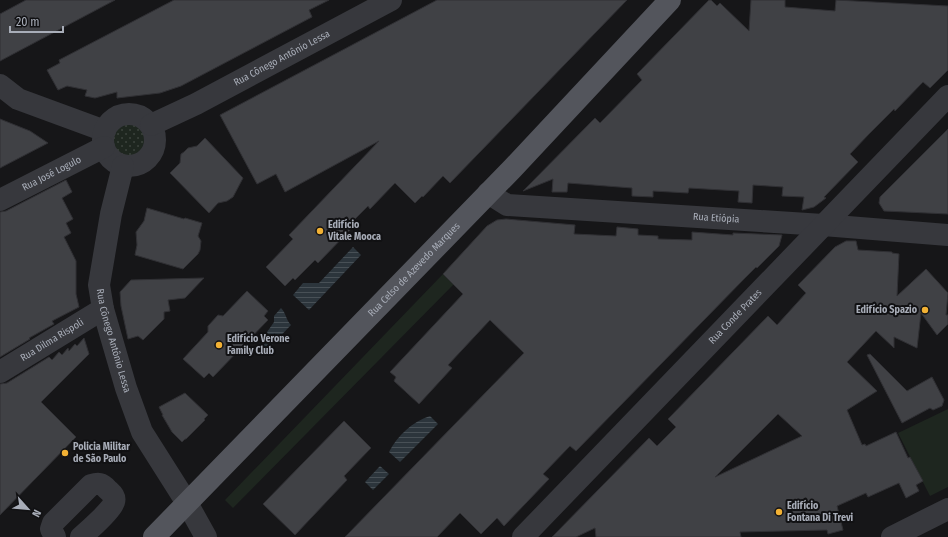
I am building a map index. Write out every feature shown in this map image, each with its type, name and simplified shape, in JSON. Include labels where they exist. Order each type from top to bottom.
[{"type":"main road","name":"Rua Celso de Azevedo Marques","points":[[154,537],[488,193],[670,0]]},
{"type":"street","name":"Rua Cônego Antônio Lessa","points":[[151,125],[196,104],[391,0]]},
{"type":"street","points":[[0,85],[18,100],[104,139]]},
{"type":"street","name":"Rua Conde Prates","points":[[523,537],[948,96]]},
{"type":"street","points":[[128,114],[137,115],[145,119],[151,125],[155,142],[150,156],[144,161],[138,165],[123,166],[110,158],[104,139],[112,121],[119,116],[128,114]]},
{"type":"street","name":"Rua José Logulo","points":[[0,200],[104,139]]},
{"type":"street","name":"Rua Cônego Antônio Lessa","points":[[123,166],[111,214],[100,285],[104,309],[126,388],[142,432],[187,503],[206,537]]},
{"type":"street","name":"Rua Etiópia","points":[[488,193],[508,205],[823,225],[948,235]]},
{"type":"street","name":"Rua Dilma Rispoli","points":[[0,372],[104,309]]},
{"type":"street","points":[[55,537],[51,529],[53,523],[91,485],[98,483],[104,485],[114,496],[114,503],[110,509],[81,537]]},
{"type":"street","points":[[892,537],[948,509]]},
{"type":"shaded area","points":[[129,124],[138,127],[142,131],[145,140],[142,149],[138,153],[129,156],[120,153],[116,149],[113,140],[116,131],[120,127]]},
{"type":"shaded area","points":[[353,247],[361,255],[309,310],[293,295],[303,283],[319,283]]},
{"type":"shaded area","points":[[443,274],[454,284],[233,508],[225,500]]},
{"type":"shaded area","points":[[281,308],[291,325],[265,352],[261,347],[265,340],[265,335],[274,322],[274,316]]},
{"type":"shaded area","points":[[948,409],[948,487],[930,496],[898,433]]},
{"type":"shaded area","points":[[430,416],[438,424],[400,462],[389,452],[406,430],[417,422]]},
{"type":"shaded area","points":[[380,466],[389,474],[373,490],[365,482]]},
{"type":"building","points":[[26,0],[115,0],[0,61],[0,14]]},
{"type":"building","points":[[174,0],[329,0],[309,10],[312,17],[181,86],[160,93],[117,98],[117,92],[95,98],[85,96],[87,90],[67,86],[58,90],[47,70],[60,63],[59,60]]},
{"type":"building","points":[[437,0],[627,0],[450,183],[443,176],[423,197],[422,196],[415,203],[395,183],[370,209],[368,206],[349,225],[352,228],[318,263],[315,260],[295,280],[293,278],[285,286],[266,267],[293,239],[289,235],[379,141],[285,192],[276,174],[257,184],[220,115]]},
{"type":"building","points":[[709,0],[717,6],[720,3],[749,31],[751,0],[785,0],[785,7],[835,11],[836,0],[948,6],[948,70],[930,88],[923,82],[895,111],[894,109],[870,133],[850,154],[858,162],[824,197],[826,198],[814,207],[802,210],[804,197],[782,196],[783,187],[753,185],[752,203],[738,202],[739,191],[689,188],[688,193],[653,191],[653,197],[632,196],[632,188],[568,183],[567,192],[552,192],[553,179],[523,191],[595,118],[600,123],[642,80],[637,74]]},
{"type":"building","points":[[0,119],[30,131],[48,143],[0,168]]},
{"type":"building","points":[[948,129],[948,214],[884,211],[879,203],[880,197]]},
{"type":"building","points":[[205,138],[243,178],[233,197],[227,201],[218,203],[209,213],[170,173],[180,163],[181,154],[188,148],[197,146]]},
{"type":"building","points":[[66,180],[72,192],[62,198],[73,219],[66,223],[71,233],[64,237],[76,261],[76,294],[79,307],[52,321],[54,324],[0,357],[0,212],[6,211]]},
{"type":"building","points":[[147,208],[202,223],[198,236],[201,241],[200,250],[183,269],[135,255],[137,245],[136,232],[144,221]]},
{"type":"building","points":[[506,219],[575,225],[574,234],[616,236],[617,227],[638,229],[638,235],[658,236],[658,239],[692,240],[692,232],[733,235],[733,233],[782,235],[779,246],[746,277],[576,451],[570,446],[543,474],[549,479],[504,526],[497,518],[481,534],[460,513],[437,537],[345,537],[524,353],[490,320],[448,365],[452,368],[419,404],[394,381],[396,377],[390,372],[463,294],[443,274],[487,226],[497,220]]},
{"type":"building","points":[[846,241],[856,241],[858,250],[892,252],[899,254],[897,296],[926,269],[948,293],[946,315],[948,315],[948,324],[937,335],[921,313],[917,348],[894,337],[894,348],[876,331],[847,362],[877,391],[847,410],[862,445],[865,444],[866,446],[896,432],[908,458],[910,457],[923,481],[916,485],[919,491],[906,498],[899,483],[868,497],[866,493],[837,506],[843,530],[828,534],[827,530],[740,532],[741,537],[596,537],[595,528],[576,537],[552,537],[649,438],[657,446],[676,427],[668,419],[768,316],[777,325],[806,293],[798,285],[835,247]],"holes":[[[778,414],[802,436],[715,477]]]},
{"type":"building","points":[[204,278],[185,298],[168,300],[170,311],[164,312],[164,319],[143,340],[138,336],[128,339],[121,306],[120,292],[131,280]]},
{"type":"building","name":"Edifício Verone Family Club","points":[[247,291],[268,311],[264,316],[268,320],[213,377],[209,373],[204,378],[183,359],[208,332],[208,326],[218,315],[223,316]]},
{"type":"building","points":[[84,338],[89,354],[41,402],[76,437],[0,515],[0,384],[7,383],[49,357],[52,360],[59,352],[62,355],[68,348],[69,351],[75,344],[77,346]]},
{"type":"building","points":[[870,354],[907,391],[932,377],[944,400],[942,406],[933,410],[930,408],[902,423],[867,355]]},
{"type":"building","points":[[185,393],[208,415],[204,419],[205,420],[182,442],[172,432],[159,407]]},
{"type":"building","points":[[344,421],[371,448],[344,476],[347,480],[295,535],[263,504]]},
{"type":"place","name":"Edifício Vitale Mooca","points":[[320,231]]},
{"type":"place","name":"Edifício Spazio","points":[[925,310]]},
{"type":"place","name":"Edifício Verone Family Club","points":[[219,345]]},
{"type":"place","name":"Policia Militar de São Paulo","points":[[65,453]]},
{"type":"place","name":"Edifício Fontana Di Trevi","points":[[779,512]]}]
